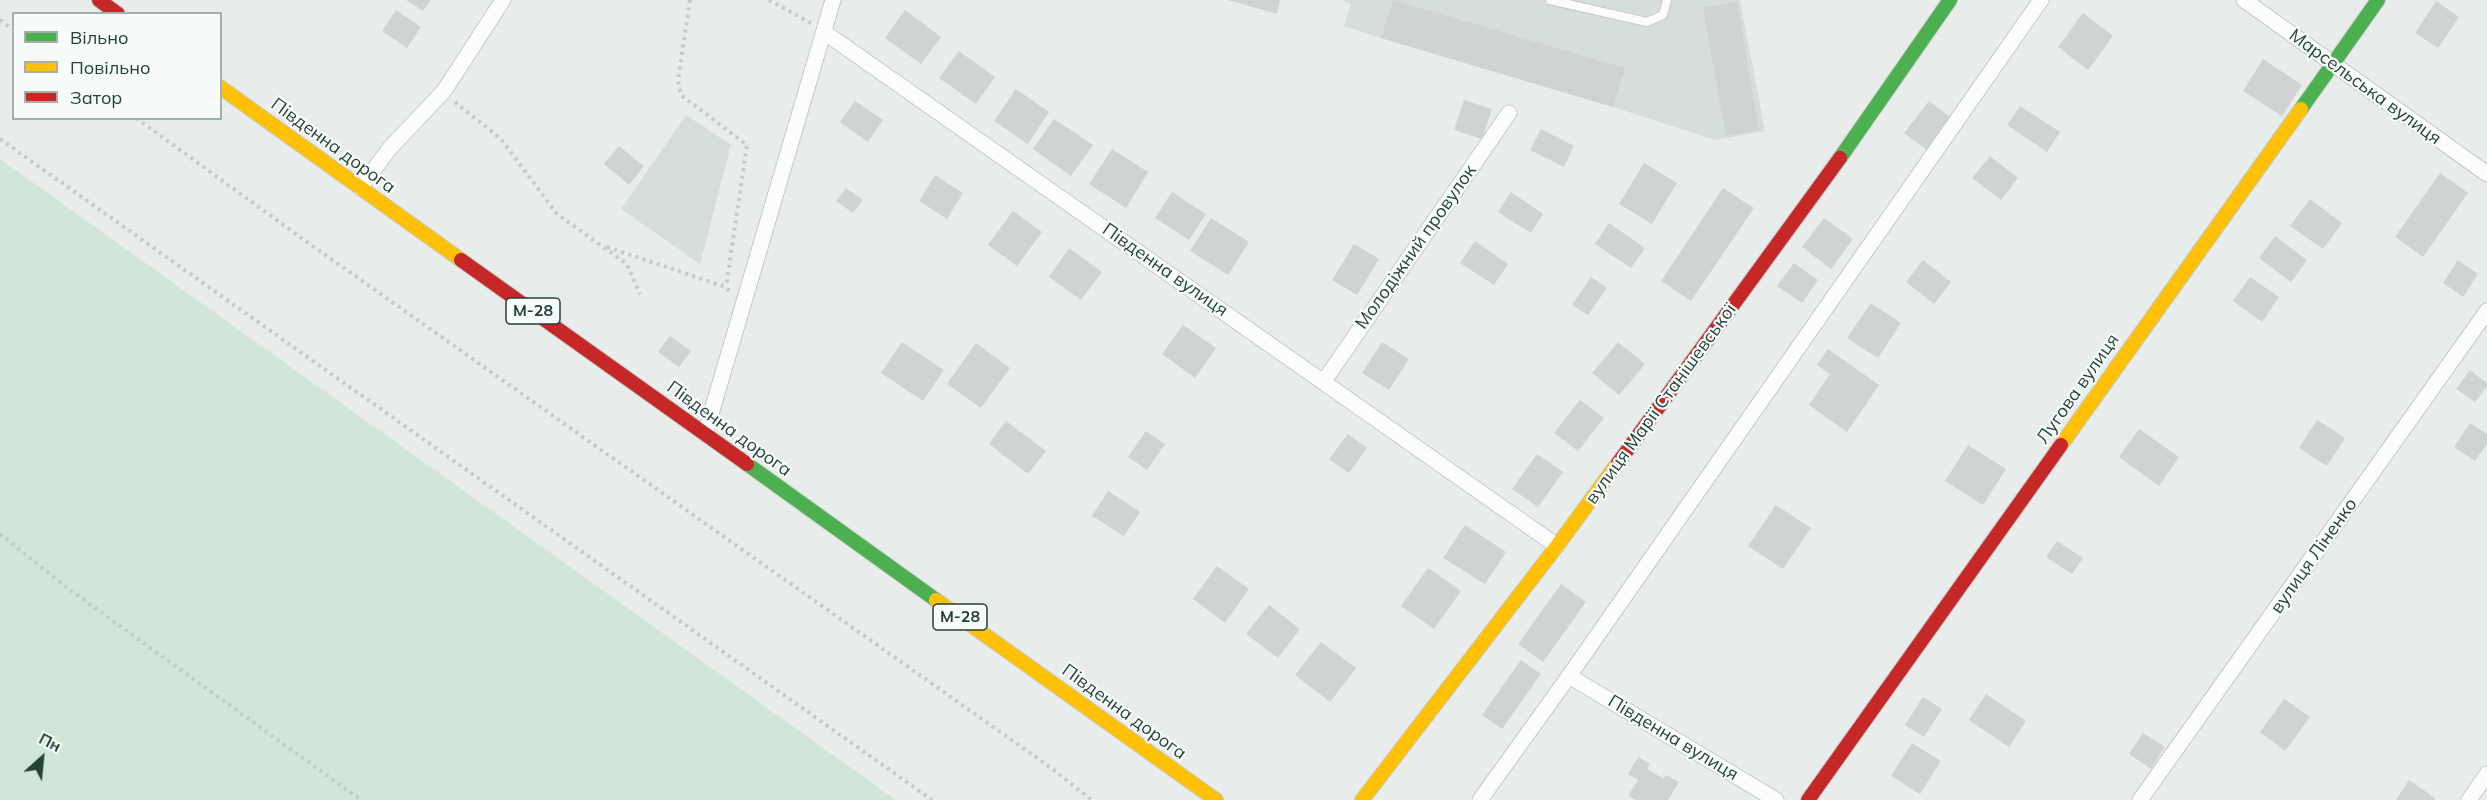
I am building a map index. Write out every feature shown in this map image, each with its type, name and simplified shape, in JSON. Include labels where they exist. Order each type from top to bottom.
[{"type":"main road","points":[[99,0],[115,12]]},
{"type":"main road","name":"вулиця Марії Станішевської","points":[[1362,800],[1557,546],[1809,201],[1950,0]]},
{"type":"main road","name":"Лугова вулиця","points":[[1808,800],[2378,0]]},
{"type":"main road","name":"Південна дорога","points":[[222,88],[1216,800]]},
{"type":"street","points":[[360,188],[390,148],[444,91],[503,0]]},
{"type":"street","points":[[705,434],[833,0]]},
{"type":"street","points":[[1480,800],[2041,0]]},
{"type":"street","name":"Марсельська вулиця","points":[[2244,0],[2487,174]]},
{"type":"street","name":"Південна вулиця","points":[[824,32],[1557,546]]},
{"type":"street","name":"Молодіжний провулок","points":[[1324,381],[1509,114]]},
{"type":"street","name":"вулиця Ліненко","points":[[2140,800],[2487,311]]},
{"type":"street","name":"Південна вулиця","points":[[1569,676],[1776,800]]},
{"type":"street","points":[[2469,800],[2487,774]]},
{"type":"lane","points":[[1550,0],[1647,22],[1664,15],[1667,0]]},
{"type":"path","points":[[690,0],[678,81],[681,95],[747,145],[726,287]]},
{"type":"path","points":[[769,0],[824,32]]},
{"type":"path","points":[[444,91],[501,139],[557,214],[627,264],[640,294]]},
{"type":"path","points":[[139,120],[309,244],[1047,765],[1092,800]]},
{"type":"path","points":[[0,139],[932,800]]},
{"type":"path","points":[[603,246],[726,287],[742,308]]},
{"type":"path","points":[[0,534],[66,587],[361,800]]},
{"type":"shaded area","points":[[1341,0],[1740,0],[1765,131],[1715,140],[1381,38],[1344,26],[1351,4]]},
{"type":"shaded area","points":[[686,115],[731,145],[700,264],[621,209]]},
{"type":"green space","points":[[0,159],[896,800],[0,800]]},
{"type":"building","points":[[406,0],[431,0],[423,11]]},
{"type":"building","points":[[1228,0],[1280,0],[1277,14]]},
{"type":"building","points":[[1393,0],[1625,68],[1613,107],[1381,38]]},
{"type":"building","points":[[2436,1],[2459,17],[2438,48],[2415,33]]},
{"type":"building","points":[[1737,2],[1759,130],[1726,136],[1703,8]]},
{"type":"building","points":[[396,10],[421,27],[407,48],[382,31]]},
{"type":"building","points":[[905,10],[941,37],[921,64],[885,38]]},
{"type":"building","points":[[2083,13],[2113,36],[2088,70],[2058,47]]},
{"type":"building","points":[[959,51],[995,77],[976,104],[939,78]]},
{"type":"building","points":[[2263,59],[2302,85],[2282,116],[2243,91]]},
{"type":"building","points":[[1016,89],[1049,112],[1028,144],[994,121]]},
{"type":"building","points":[[1464,100],[1492,109],[1482,139],[1454,130]]},
{"type":"building","points":[[855,101],[883,120],[868,142],[840,122]]},
{"type":"building","points":[[1929,101],[1955,121],[1931,153],[1904,133]]},
{"type":"building","points":[[2020,106],[2060,132],[2047,152],[2007,125]]},
{"type":"building","points":[[1054,119],[1093,145],[1071,176],[1033,149]]},
{"type":"building","points":[[1541,129],[1574,146],[1564,167],[1530,150]]},
{"type":"building","points":[[619,146],[644,166],[629,185],[604,164]]},
{"type":"building","points":[[1112,149],[1148,172],[1126,208],[1089,184]]},
{"type":"building","points":[[1990,156],[2018,178],[2001,200],[1972,178]]},
{"type":"building","points":[[1644,163],[1677,183],[1652,224],[1619,204]]},
{"type":"building","points":[[2440,173],[2468,193],[2423,257],[2395,237]]},
{"type":"building","points":[[935,175],[963,193],[947,219],[919,201]]},
{"type":"building","points":[[846,188],[863,200],[853,213],[836,201]]},
{"type":"building","points":[[1723,188],[1754,208],[1691,301],[1661,281]]},
{"type":"building","points":[[1172,192],[1206,214],[1189,240],[1155,218]]},
{"type":"building","points":[[1511,192],[1543,214],[1531,233],[1498,212]]},
{"type":"building","points":[[2310,199],[2342,223],[2323,249],[2290,226]]},
{"type":"building","points":[[1013,211],[1042,232],[1017,266],[988,245]]},
{"type":"building","points":[[1211,218],[1249,242],[1228,275],[1190,251]]},
{"type":"building","points":[[1824,218],[1853,239],[1831,269],[1802,247]]},
{"type":"building","points":[[1609,223],[1645,248],[1631,268],[1595,244]]},
{"type":"building","points":[[2275,236],[2307,260],[2291,282],[2259,258]]},
{"type":"building","points":[[1475,241],[1508,264],[1494,285],[1460,263]]},
{"type":"building","points":[[1354,244],[1379,259],[1357,295],[1332,280]]},
{"type":"building","points":[[1069,248],[1102,272],[1081,300],[1049,277]]},
{"type":"building","points":[[1923,260],[1951,282],[1934,304],[1906,282]]},
{"type":"building","points":[[2458,260],[2478,274],[2463,297],[2443,283]]},
{"type":"building","points":[[1794,263],[1818,280],[1802,303],[1777,286]]},
{"type":"building","points":[[1591,277],[1607,288],[1588,315],[1572,305]]},
{"type":"building","points":[[2250,277],[2279,297],[2262,322],[2233,301]]},
{"type":"building","points":[[1871,303],[1901,323],[1878,358],[1847,338]]},
{"type":"building","points":[[1183,325],[1216,348],[1195,378],[1162,354]]},
{"type":"building","points":[[670,336],[691,351],[679,367],[658,352]]},
{"type":"building","points":[[902,342],[944,370],[923,401],[881,373]]},
{"type":"building","points":[[1382,342],[1409,359],[1389,390],[1362,373]]},
{"type":"building","points":[[1618,342],[1645,364],[1619,395],[1592,373]]},
{"type":"building","points":[[976,343],[1010,368],[981,408],[947,384]]},
{"type":"building","points":[[1828,349],[1879,385],[1847,432],[1809,405],[1830,374],[1817,365]]},
{"type":"building","points":[[2470,370],[2487,383],[2475,402],[2456,389]]},
{"type":"building","points":[[1580,400],[1604,418],[1578,451],[1554,433]]},
{"type":"building","points":[[2317,420],[2345,438],[2327,466],[2299,448]]},
{"type":"building","points":[[1006,421],[1046,451],[1028,474],[989,444]]},
{"type":"building","points":[[2470,423],[2487,434],[2487,444],[2475,461],[2454,447]]},
{"type":"building","points":[[2139,429],[2179,457],[2159,486],[2119,457]]},
{"type":"building","points":[[1146,431],[1165,444],[1147,470],[1128,457]]},
{"type":"building","points":[[1348,434],[1367,448],[1349,473],[1329,459]]},
{"type":"building","points":[[1968,445],[2006,469],[1983,505],[1945,481]]},
{"type":"building","points":[[1537,454],[1563,472],[1538,507],[1512,489]]},
{"type":"building","points":[[1108,491],[1140,512],[1124,536],[1092,516]]},
{"type":"building","points":[[1776,505],[1811,528],[1783,569],[1748,546]]},
{"type":"building","points":[[1465,525],[1506,552],[1485,584],[1443,558]]},
{"type":"building","points":[[2057,541],[2083,558],[2072,574],[2046,557]]},
{"type":"building","points":[[1217,566],[1249,589],[1225,623],[1193,599]]},
{"type":"building","points":[[1428,568],[1461,591],[1434,629],[1401,606]]},
{"type":"building","points":[[1561,584],[1586,602],[1543,662],[1518,644]]},
{"type":"building","points":[[1269,605],[1300,629],[1278,658],[1246,634]]},
{"type":"building","points":[[1321,642],[1356,668],[1330,702],[1295,675]]},
{"type":"building","points":[[1521,660],[1541,674],[1502,729],[1482,715]]},
{"type":"building","points":[[1986,694],[2026,721],[2009,747],[1969,720]]},
{"type":"building","points":[[1923,697],[1942,709],[1924,737],[1905,725]]},
{"type":"building","points":[[2284,699],[2310,717],[2285,751],[2260,732]]},
{"type":"building","points":[[2143,733],[2165,747],[2151,769],[2129,754]]},
{"type":"building","points":[[1912,743],[1941,761],[1920,794],[1891,776]]},
{"type":"building","points":[[1638,757],[1650,764],[1647,769],[1664,779],[1666,775],[1679,782],[1668,800],[1636,800],[1628,796],[1638,780],[1628,774]]},
{"type":"building","points":[[2409,780],[2435,798],[2434,800],[2396,800]]},
{"type":"traffic: fast","points":[[1840,158],[1950,0]]},
{"type":"traffic: fast","points":[[2301,109],[2378,0]]},
{"type":"traffic: fast","points":[[747,464],[936,600]]},
{"type":"traffic: slow","points":[[222,88],[461,260]]},
{"type":"traffic: slow","points":[[2061,445],[2301,109]]},
{"type":"traffic: slow","points":[[1362,800],[1618,463]]},
{"type":"traffic: slow","points":[[936,600],[1216,800]]},
{"type":"traffic: jam","points":[[99,0],[115,12]]},
{"type":"traffic: jam","points":[[1618,463],[1840,158]]},
{"type":"traffic: jam","points":[[461,260],[747,464]]},
{"type":"traffic: jam","points":[[1808,800],[2061,445]]}]
